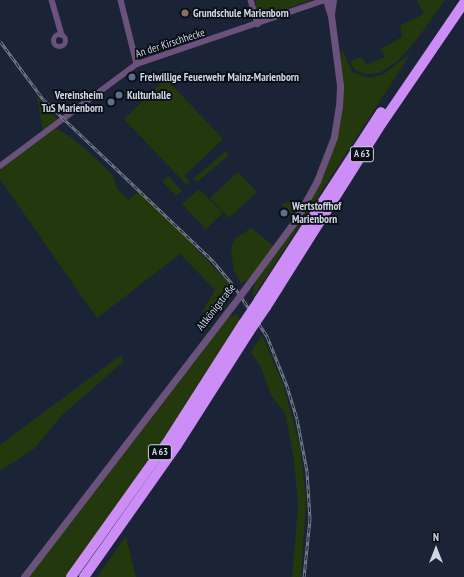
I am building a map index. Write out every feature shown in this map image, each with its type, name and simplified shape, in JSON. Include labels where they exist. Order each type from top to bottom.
[{"type":"highway","name":"A 63","points":[[262,304],[341,172],[459,0]]},
{"type":"highway","name":"A 63","points":[[71,577],[246,328],[378,129],[464,3]]},
{"type":"highway","name":"A 63","points":[[84,577],[177,445],[246,328]]},
{"type":"street","points":[[52,0],[62,35]]},
{"type":"street","points":[[121,0],[137,64]]},
{"type":"street","points":[[251,0],[258,24]]},
{"type":"street","name":"An der Kirschhecke","points":[[0,166],[137,64],[326,0]]},
{"type":"street","name":"Altkönigstraße","points":[[24,577],[232,306],[295,221],[316,181],[334,137],[339,107],[340,85],[331,16],[326,0]]},
{"type":"street","name":"Altkönigstraße","points":[[331,16],[333,0]]},
{"type":"green space","points":[[255,0],[311,0],[262,18],[259,17]]},
{"type":"green space","points":[[417,0],[445,0],[417,39],[398,61],[379,73],[365,74],[355,70],[350,61],[362,57],[366,65],[385,57],[381,49],[402,37],[400,25],[424,14]]},
{"type":"green space","points":[[340,51],[343,51],[352,72],[369,78],[384,74],[411,53],[254,296],[252,292],[255,285],[252,282],[278,248],[337,136],[343,99]]},
{"type":"green space","points":[[166,79],[223,139],[184,176],[190,182],[187,185],[124,119]]},
{"type":"green space","points":[[37,97],[58,120],[43,133]]},
{"type":"green space","points":[[55,128],[72,138],[93,156],[113,176],[117,189],[129,200],[139,191],[181,232],[235,290],[222,310],[202,312],[215,290],[180,254],[97,318],[0,179],[0,169]]},
{"type":"green space","points":[[226,151],[229,155],[197,182],[194,178]]},
{"type":"green space","points":[[238,172],[257,192],[229,218],[210,198]]},
{"type":"green space","points":[[168,176],[182,191],[176,196],[162,181]]},
{"type":"green space","points":[[199,189],[223,213],[206,229],[182,204]]},
{"type":"green space","points":[[297,200],[300,202],[294,214],[280,204]]},
{"type":"green space","points":[[251,228],[274,246],[249,280],[241,283],[234,271],[231,249],[234,240]]},
{"type":"green space","points":[[237,314],[241,320],[168,433],[66,577],[28,577],[226,318]]},
{"type":"green space","points":[[262,335],[283,384],[300,446],[306,500],[301,577],[292,577],[298,504],[294,460],[285,413],[272,397],[261,367],[251,352]]},
{"type":"green space","points":[[121,355],[124,361],[61,416],[35,448],[0,471],[0,445]]},
{"type":"green space","points":[[126,536],[136,577],[97,577]]},
{"type":"railway","points":[[0,41],[43,99],[213,261],[234,286],[267,336],[287,386],[297,419],[307,471],[310,519],[304,577]]},
{"type":"place","name":"Grundschule Marienborn","points":[[185,13]]},
{"type":"place","name":"Freiwillige Feuerwehr Mainz-Marienborn","points":[[132,77]]},
{"type":"place","name":"Kulturhalle","points":[[119,95]]},
{"type":"place","name":"Vereinsheim TuS Marienborn","points":[[111,102]]},
{"type":"place","name":"Wertstoffhof Marienborn","points":[[284,213]]}]
